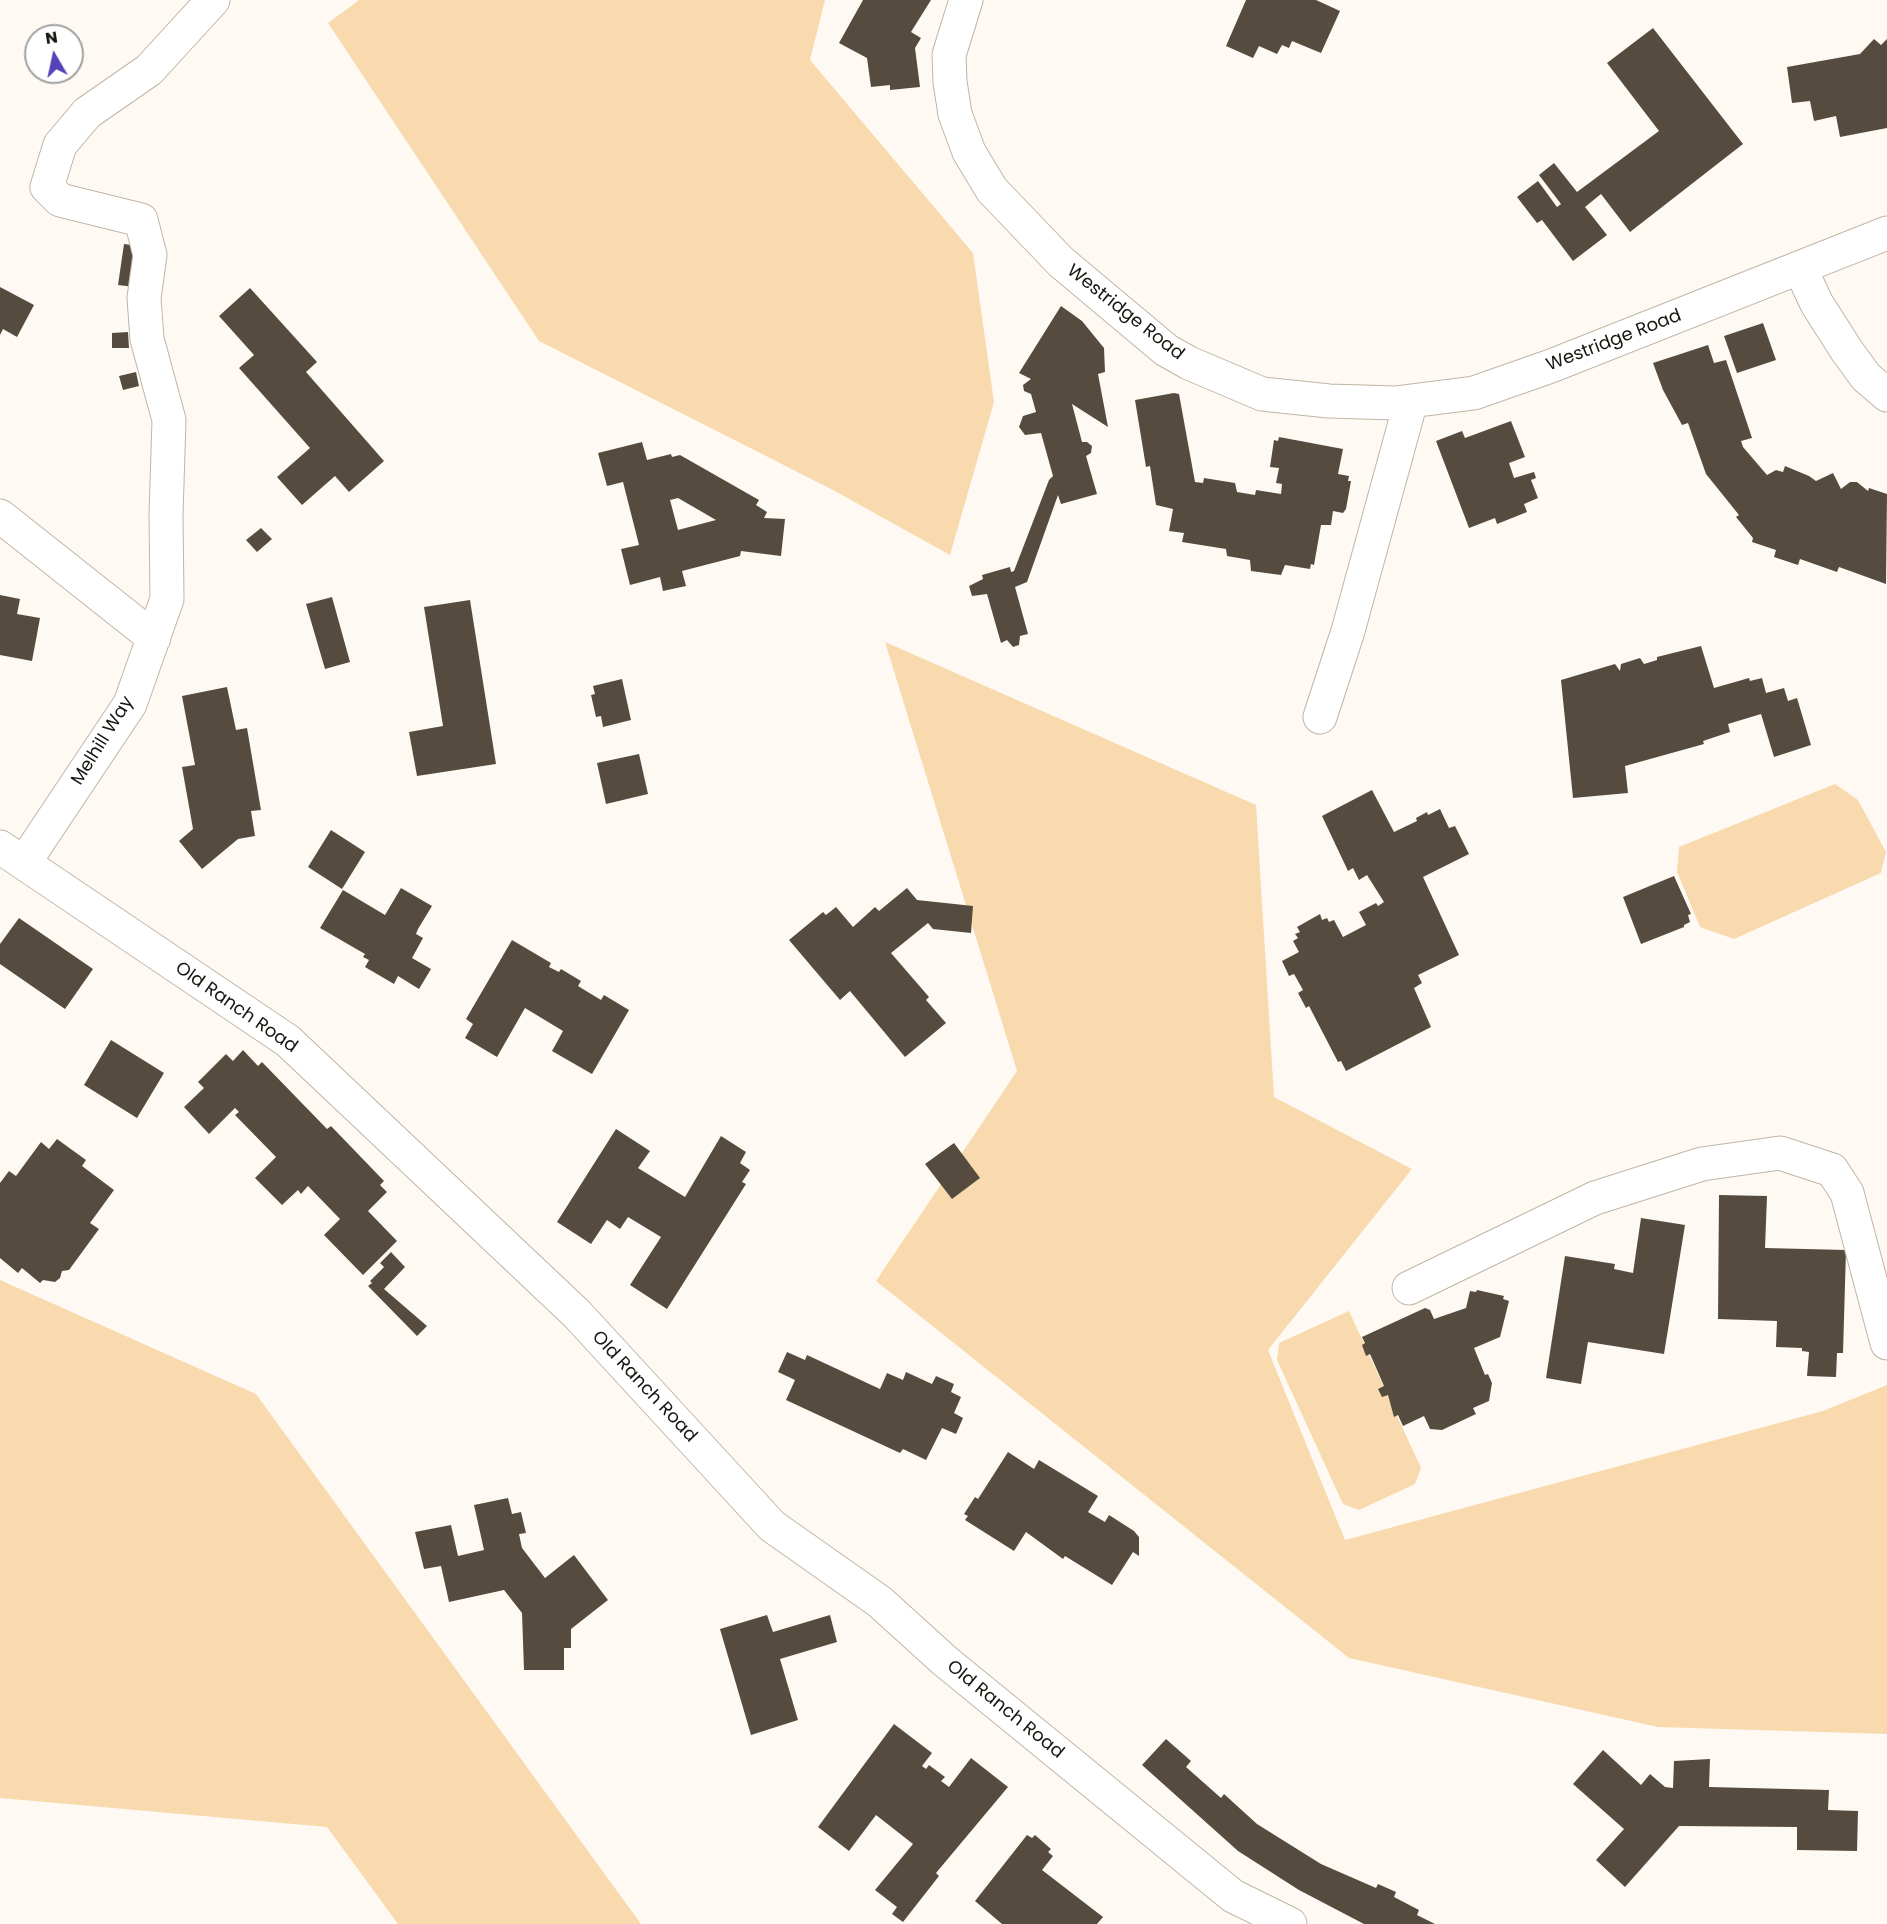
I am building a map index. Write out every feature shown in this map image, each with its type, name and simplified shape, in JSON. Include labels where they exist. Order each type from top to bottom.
[{"type":"street","name":"Melhill Way","points":[[12,855],[130,704],[167,599],[169,420],[147,339],[144,298],[150,255],[141,220],[60,200],[47,187],[60,145],[87,113],[150,70],[213,0]]},
{"type":"street","name":"Westridge Road","points":[[966,0],[949,55],[950,82],[955,114],[969,152],[992,190],[1061,262],[1166,350],[1188,363],[1262,394],[1329,401],[1411,401],[1485,389],[1551,366],[1887,233]]},
{"type":"street","points":[[1800,268],[1817,304],[1846,351],[1866,376],[1887,395]]},
{"type":"street","points":[[1320,717],[1348,631],[1411,401]]},
{"type":"street","points":[[0,516],[154,638]]},
{"type":"street","name":"Old Ranch Road","points":[[12,855],[288,1041],[577,1314],[772,1526],[880,1602],[945,1661],[1233,1896],[1290,1924]]},
{"type":"street","points":[[1408,1288],[1595,1198],[1702,1164],[1780,1153],[1832,1170],[1847,1193],[1887,1343]]},
{"type":"shaded area","points":[[359,0],[825,0],[810,60],[973,253],[994,402],[950,555],[833,490],[539,341],[328,23]]},
{"type":"shaded area","points":[[885,642],[1256,805],[1274,1097],[1412,1169],[1268,1350],[1345,1540],[1823,1411],[1887,1385],[1887,1734],[1658,1727],[1349,1658],[876,1281],[1017,1071]]},
{"type":"shaded area","points":[[1835,784],[1858,800],[1886,852],[1881,873],[1734,939],[1700,927],[1677,872],[1679,847]]},
{"type":"shaded area","points":[[0,1280],[256,1394],[641,1924],[398,1924],[327,1827],[0,1798]]},
{"type":"shaded area","points":[[1349,1311],[1421,1468],[1415,1484],[1359,1510],[1343,1504],[1277,1360],[1279,1343]]},
{"type":"building","points":[[863,0],[931,0],[911,32],[921,38],[915,48],[920,87],[890,90],[890,85],[871,87],[867,58],[839,43]]},
{"type":"building","points":[[1246,0],[1316,0],[1340,11],[1321,53],[1292,41],[1289,48],[1282,45],[1277,54],[1259,46],[1253,58],[1226,46]]},
{"type":"building","points":[[1653,28],[1743,144],[1630,232],[1601,194],[1585,207],[1607,235],[1573,261],[1542,220],[1537,223],[1517,197],[1538,181],[1557,207],[1561,204],[1539,175],[1554,163],[1577,192],[1659,131],[1607,63]]},
{"type":"building","points":[[1874,39],[1881,45],[1887,39],[1887,128],[1840,137],[1836,116],[1814,121],[1810,101],[1792,103],[1787,67],[1860,54]]},
{"type":"building","points":[[124,244],[140,246],[134,287],[118,285]]},
{"type":"building","points":[[0,287],[34,305],[17,337],[3,329],[0,335]]},
{"type":"building","points":[[250,288],[317,362],[306,372],[384,461],[349,492],[335,476],[302,505],[277,477],[310,448],[239,368],[254,355],[219,316]]},
{"type":"building","points":[[1061,306],[1082,321],[1104,348],[1105,372],[1098,374],[1108,427],[1072,404],[1082,442],[1087,442],[1092,446],[1091,453],[1086,456],[1097,494],[1061,504],[1058,495],[1027,582],[1015,587],[1028,634],[1020,636],[1019,645],[1013,647],[1007,640],[1001,643],[987,594],[972,596],[969,586],[983,579],[982,575],[1010,567],[1011,572],[1014,571],[1049,480],[1053,476],[1041,433],[1025,435],[1019,427],[1023,416],[1036,412],[1031,394],[1024,391],[1023,385],[1031,379],[1019,373]]},
{"type":"building","points":[[1763,323],[1776,360],[1737,373],[1724,336]]},
{"type":"building","points":[[128,332],[129,348],[112,348],[112,333]]},
{"type":"building","points":[[1708,345],[1714,363],[1726,360],[1752,438],[1741,441],[1743,447],[1767,475],[1776,470],[1783,472],[1785,466],[1816,481],[1833,473],[1841,489],[1850,482],[1857,482],[1868,491],[1869,488],[1887,494],[1886,584],[1839,567],[1837,572],[1800,559],[1798,565],[1774,557],[1776,550],[1752,542],[1753,538],[1736,517],[1739,515],[1706,474],[1688,423],[1682,425],[1663,390],[1653,363]]},
{"type":"building","points":[[136,372],[139,386],[123,390],[119,376]]},
{"type":"building","points":[[1179,394],[1195,482],[1203,483],[1204,478],[1235,483],[1237,492],[1255,495],[1256,490],[1281,494],[1282,484],[1276,483],[1279,468],[1270,467],[1274,440],[1278,441],[1279,437],[1343,449],[1338,474],[1349,476],[1348,481],[1351,481],[1346,509],[1343,513],[1333,511],[1331,525],[1321,525],[1314,565],[1311,564],[1310,569],[1285,565],[1281,575],[1251,571],[1250,560],[1227,556],[1226,549],[1182,542],[1184,533],[1169,531],[1173,509],[1156,505],[1150,466],[1146,467],[1135,400]]},
{"type":"building","points":[[1511,421],[1525,457],[1509,463],[1514,478],[1534,472],[1536,478],[1531,480],[1538,498],[1524,504],[1527,512],[1497,524],[1495,518],[1469,528],[1436,441],[1462,431],[1465,438]]},
{"type":"building","points":[[642,442],[647,460],[671,454],[672,457],[680,455],[759,500],[756,505],[767,512],[764,518],[785,519],[781,556],[741,551],[740,556],[682,571],[686,586],[663,591],[660,577],[630,585],[621,549],[639,545],[623,482],[607,486],[598,453]],"holes":[[[678,498],[716,520],[678,530],[670,500]]]},
{"type":"building","points":[[261,528],[272,539],[257,552],[246,540]]},
{"type":"building","points":[[0,595],[20,599],[17,614],[40,618],[32,661],[0,655]]},
{"type":"building","points":[[332,597],[350,662],[325,669],[306,604]]},
{"type":"building","points":[[470,600],[496,764],[417,776],[409,732],[443,726],[424,607]]},
{"type":"building","points":[[1701,646],[1714,688],[1749,678],[1750,681],[1762,678],[1766,693],[1784,688],[1788,701],[1797,698],[1811,745],[1774,757],[1761,714],[1728,724],[1730,732],[1703,741],[1704,744],[1625,766],[1628,793],[1573,798],[1561,680],[1615,664],[1620,671],[1621,664],[1640,658],[1644,664],[1657,660],[1657,657]]},
{"type":"building","points":[[622,679],[631,720],[603,727],[601,716],[596,717],[591,695],[595,694],[593,686]]},
{"type":"building","points":[[227,687],[236,730],[247,728],[261,810],[251,811],[255,836],[238,839],[202,869],[179,841],[193,829],[182,767],[195,765],[182,696]]},
{"type":"building","points":[[639,754],[648,794],[606,804],[597,763]]},
{"type":"building","points":[[1372,790],[1394,832],[1417,821],[1416,818],[1427,812],[1428,815],[1440,809],[1449,828],[1455,826],[1469,854],[1423,877],[1459,955],[1418,975],[1422,983],[1414,988],[1431,1027],[1346,1071],[1341,1061],[1338,1062],[1309,1006],[1306,1008],[1298,993],[1303,990],[1294,974],[1289,976],[1282,961],[1299,952],[1293,941],[1298,938],[1295,934],[1300,932],[1297,927],[1320,914],[1322,920],[1327,918],[1329,922],[1334,920],[1343,937],[1366,925],[1359,912],[1376,903],[1378,906],[1384,902],[1367,875],[1359,880],[1353,868],[1348,871],[1322,816]]},
{"type":"building","points":[[331,830],[365,852],[342,889],[308,867]]},
{"type":"building","points":[[1674,876],[1691,914],[1688,915],[1690,922],[1684,927],[1641,944],[1623,897]]},
{"type":"building","points":[[401,888],[432,906],[416,934],[423,938],[412,958],[431,969],[419,989],[398,976],[394,984],[365,967],[369,960],[363,957],[365,954],[320,928],[343,890],[385,915]]},
{"type":"building","points":[[907,888],[917,900],[973,906],[971,933],[933,929],[928,923],[891,953],[929,997],[926,1000],[946,1023],[905,1057],[850,991],[840,1000],[789,940],[823,912],[826,915],[836,907],[853,927],[875,907],[879,911]]},
{"type":"building","points":[[19,918],[93,969],[65,1009],[0,964],[0,944]]},
{"type":"building","points":[[512,940],[551,963],[549,967],[559,972],[561,969],[581,981],[578,986],[601,1000],[604,995],[629,1010],[592,1074],[552,1051],[563,1031],[525,1008],[497,1057],[465,1038],[473,1024],[466,1019]]},
{"type":"building","points":[[111,1040],[164,1073],[137,1118],[84,1085]]},
{"type":"building","points":[[243,1050],[258,1066],[262,1062],[327,1129],[331,1126],[384,1181],[380,1185],[387,1192],[368,1211],[397,1241],[363,1275],[324,1235],[340,1219],[308,1186],[301,1194],[298,1190],[282,1205],[255,1178],[276,1157],[235,1115],[239,1112],[235,1108],[209,1134],[184,1107],[204,1088],[198,1082],[226,1054],[233,1061]]},
{"type":"building","points":[[616,1129],[650,1151],[638,1168],[685,1197],[721,1136],[746,1152],[740,1163],[750,1170],[742,1182],[746,1184],[667,1309],[630,1285],[661,1237],[628,1217],[620,1229],[607,1220],[591,1244],[557,1222]]},
{"type":"building","points":[[57,1139],[86,1160],[82,1166],[114,1190],[90,1223],[99,1229],[69,1270],[62,1271],[60,1278],[55,1282],[43,1280],[40,1283],[22,1268],[18,1273],[0,1258],[0,1183],[9,1171],[16,1176],[41,1142],[49,1149]]},
{"type":"building","points":[[954,1143],[980,1178],[952,1199],[925,1164]]},
{"type":"building","points":[[1719,1195],[1767,1196],[1765,1248],[1846,1250],[1843,1353],[1837,1353],[1836,1377],[1807,1376],[1809,1352],[1802,1351],[1802,1348],[1776,1347],[1777,1321],[1718,1319]]},
{"type":"building","points":[[1641,1218],[1685,1225],[1664,1354],[1588,1342],[1581,1384],[1546,1378],[1565,1256],[1615,1264],[1614,1269],[1633,1273]]},
{"type":"building","points":[[391,1252],[405,1267],[384,1289],[427,1326],[417,1336],[368,1286],[384,1267],[380,1263]]},
{"type":"building","points":[[1477,1290],[1504,1296],[1503,1299],[1509,1301],[1500,1337],[1474,1348],[1485,1375],[1488,1374],[1492,1383],[1489,1401],[1473,1408],[1476,1414],[1442,1430],[1430,1429],[1424,1416],[1403,1426],[1398,1415],[1394,1417],[1388,1395],[1382,1397],[1378,1389],[1384,1386],[1370,1354],[1366,1356],[1362,1337],[1425,1308],[1430,1310],[1434,1319],[1466,1308],[1470,1291],[1476,1292]]},
{"type":"building","points":[[787,1352],[805,1360],[807,1355],[880,1389],[887,1373],[903,1380],[906,1372],[932,1384],[936,1376],[954,1384],[951,1392],[961,1397],[954,1413],[963,1418],[956,1434],[942,1428],[926,1460],[903,1449],[900,1453],[786,1400],[795,1380],[778,1372]]},
{"type":"building","points":[[1008,1452],[1034,1469],[1039,1460],[1098,1496],[1088,1512],[1105,1522],[1109,1515],[1134,1531],[1139,1537],[1139,1556],[1133,1552],[1112,1585],[1065,1556],[1063,1559],[1026,1532],[1014,1551],[965,1520],[968,1516],[964,1514],[975,1497],[978,1499]]},
{"type":"building","points":[[508,1498],[512,1514],[521,1512],[526,1533],[519,1534],[522,1548],[545,1578],[574,1555],[608,1600],[571,1629],[571,1648],[564,1648],[564,1670],[524,1670],[522,1613],[504,1590],[449,1602],[441,1566],[424,1569],[415,1532],[451,1525],[458,1556],[484,1550],[474,1505]]},
{"type":"building","points":[[767,1615],[773,1632],[830,1615],[837,1642],[780,1659],[798,1720],[751,1735],[720,1629]]},
{"type":"building","points":[[894,1724],[932,1753],[922,1766],[926,1769],[929,1765],[945,1777],[941,1781],[949,1787],[971,1758],[1008,1787],[936,1873],[939,1876],[903,1922],[892,1914],[897,1907],[875,1890],[913,1844],[876,1815],[849,1851],[818,1827]]},
{"type":"building","points":[[1166,1739],[1191,1761],[1186,1767],[1221,1798],[1224,1794],[1257,1824],[1321,1864],[1376,1888],[1378,1884],[1396,1892],[1394,1897],[1419,1910],[1417,1915],[1435,1924],[1364,1924],[1299,1890],[1238,1851],[1142,1765]]},
{"type":"building","points":[[1603,1750],[1641,1785],[1650,1774],[1665,1787],[1673,1788],[1674,1761],[1710,1759],[1709,1787],[1829,1790],[1828,1810],[1858,1811],[1857,1851],[1797,1850],[1797,1827],[1679,1826],[1625,1887],[1596,1860],[1624,1829],[1573,1784]]},
{"type":"building","points":[[1027,1835],[1032,1838],[1035,1835],[1051,1849],[1048,1852],[1053,1856],[1042,1870],[1103,1917],[1097,1924],[1002,1924],[975,1901]]}]
